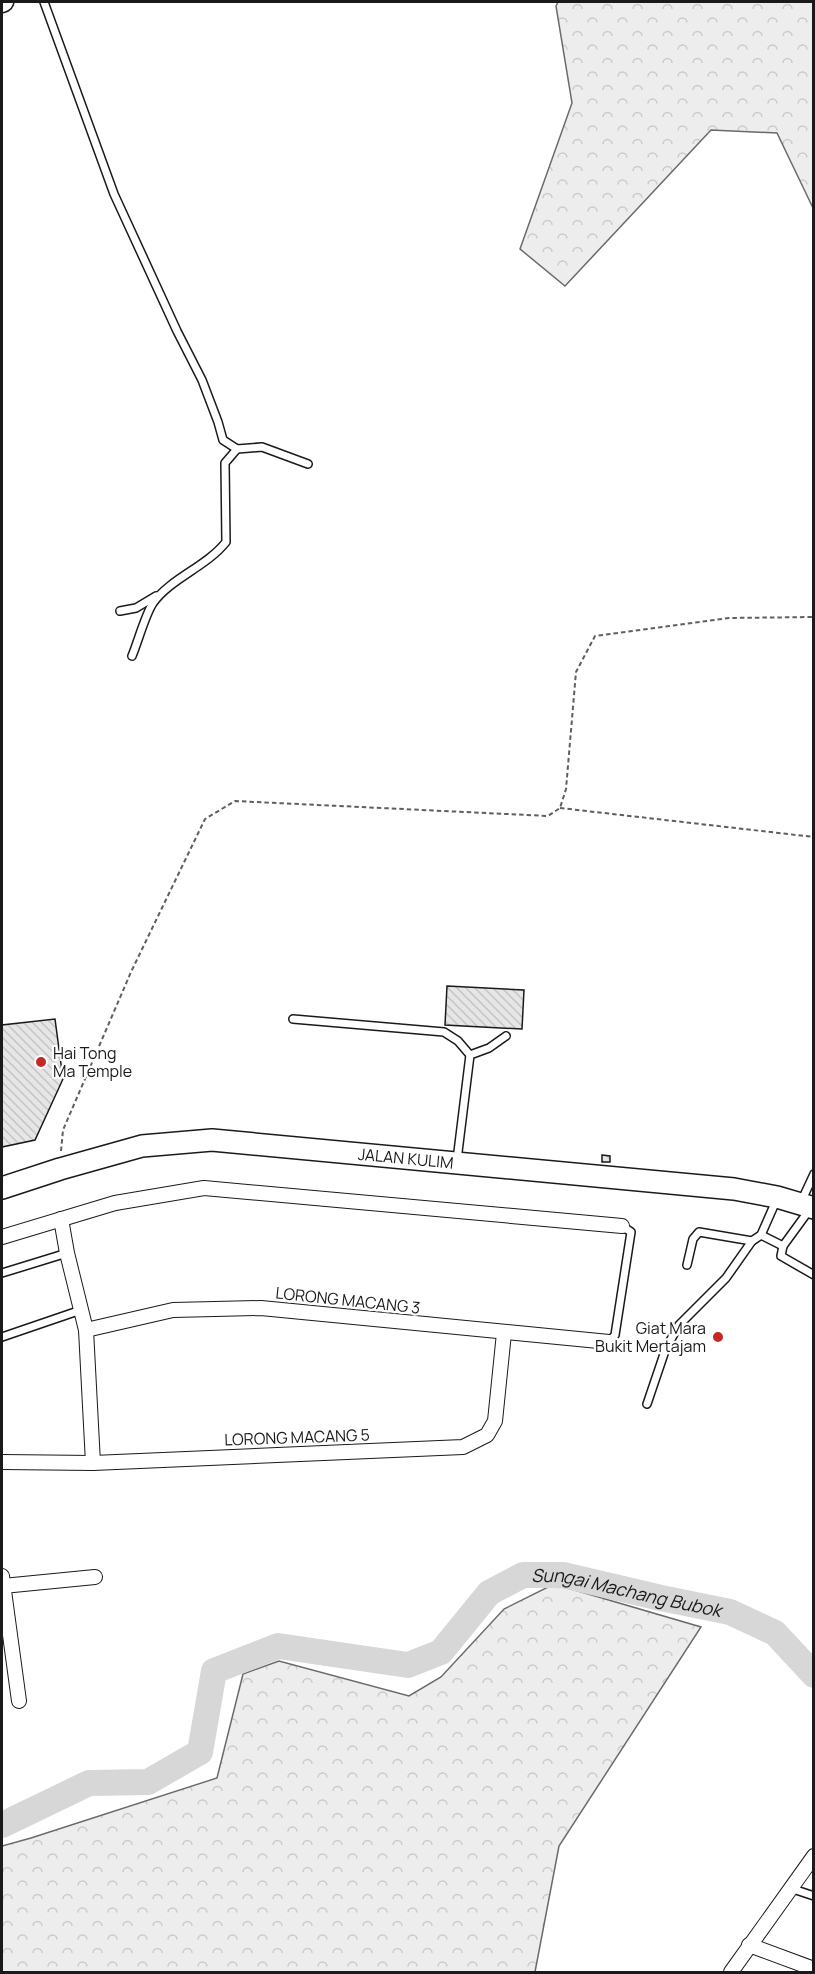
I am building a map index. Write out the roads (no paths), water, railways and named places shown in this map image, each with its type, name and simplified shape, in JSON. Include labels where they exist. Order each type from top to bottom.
[{"type":"main road","name":"JALAN KULIM","points":[[2,1188],[142,1146],[212,1140],[734,1189],[777,1197],[808,1206]]},
{"type":"street","points":[[2,1237],[115,1203],[204,1188],[622,1226]]},
{"type":"street","points":[[61,1219],[86,1330],[93,1463]]},
{"type":"street","name":"LORONG MACANG 3","points":[[86,1330],[173,1310],[261,1308],[609,1342]]},
{"type":"street","name":"LORONG MACANG 5","points":[[2,1462],[93,1463],[463,1447],[487,1435],[495,1421],[504,1333]]},
{"type":"street","points":[[19,1701],[2,1581],[94,1577]]},
{"type":"street","points":[[731,1972],[813,1856]]},
{"type":"street","points":[[749,1945],[813,1970]]},
{"type":"lane","points":[[44,2],[114,194],[177,332],[202,380],[223,440],[237,448],[262,447],[308,464]]},
{"type":"lane","points":[[120,611],[136,608],[164,592],[218,552],[226,542],[225,463],[237,448]]},
{"type":"lane","points":[[132,656],[152,604],[164,592]]},
{"type":"lane","points":[[293,1019],[444,1032],[458,1041],[470,1055],[456,1162]]},
{"type":"lane","points":[[470,1055],[489,1048],[506,1036]]},
{"type":"lane","points":[[813,1174],[808,1206],[783,1246],[781,1256],[813,1275]]},
{"type":"lane","points":[[647,1404],[666,1348],[679,1325],[726,1278],[752,1241],[761,1235],[777,1197]]},
{"type":"lane","points":[[609,1342],[615,1335],[631,1232],[622,1226]]},
{"type":"lane","points":[[687,1265],[693,1239],[699,1232],[752,1241]]},
{"type":"lane","points":[[761,1235],[783,1246]]},
{"type":"lane","points":[[2,1273],[67,1253]]},
{"type":"lane","points":[[2,1337],[81,1310]]},
{"type":"lane","points":[[790,1888],[813,1896]]},
{"type":"waterway","name":"Sungai Machang Bubok","points":[[2,1825],[89,1783],[148,1782],[200,1752],[214,1671],[278,1646],[408,1665],[441,1652],[489,1593],[523,1575],[563,1575],[730,1612],[775,1633],[814,1675]]},
{"type":"place","name":"Hai Tong Ma Temple","points":[[41,1062]]},
{"type":"place","name":"Giat Mara Bukit Mertajam","points":[[718,1337]]}]
